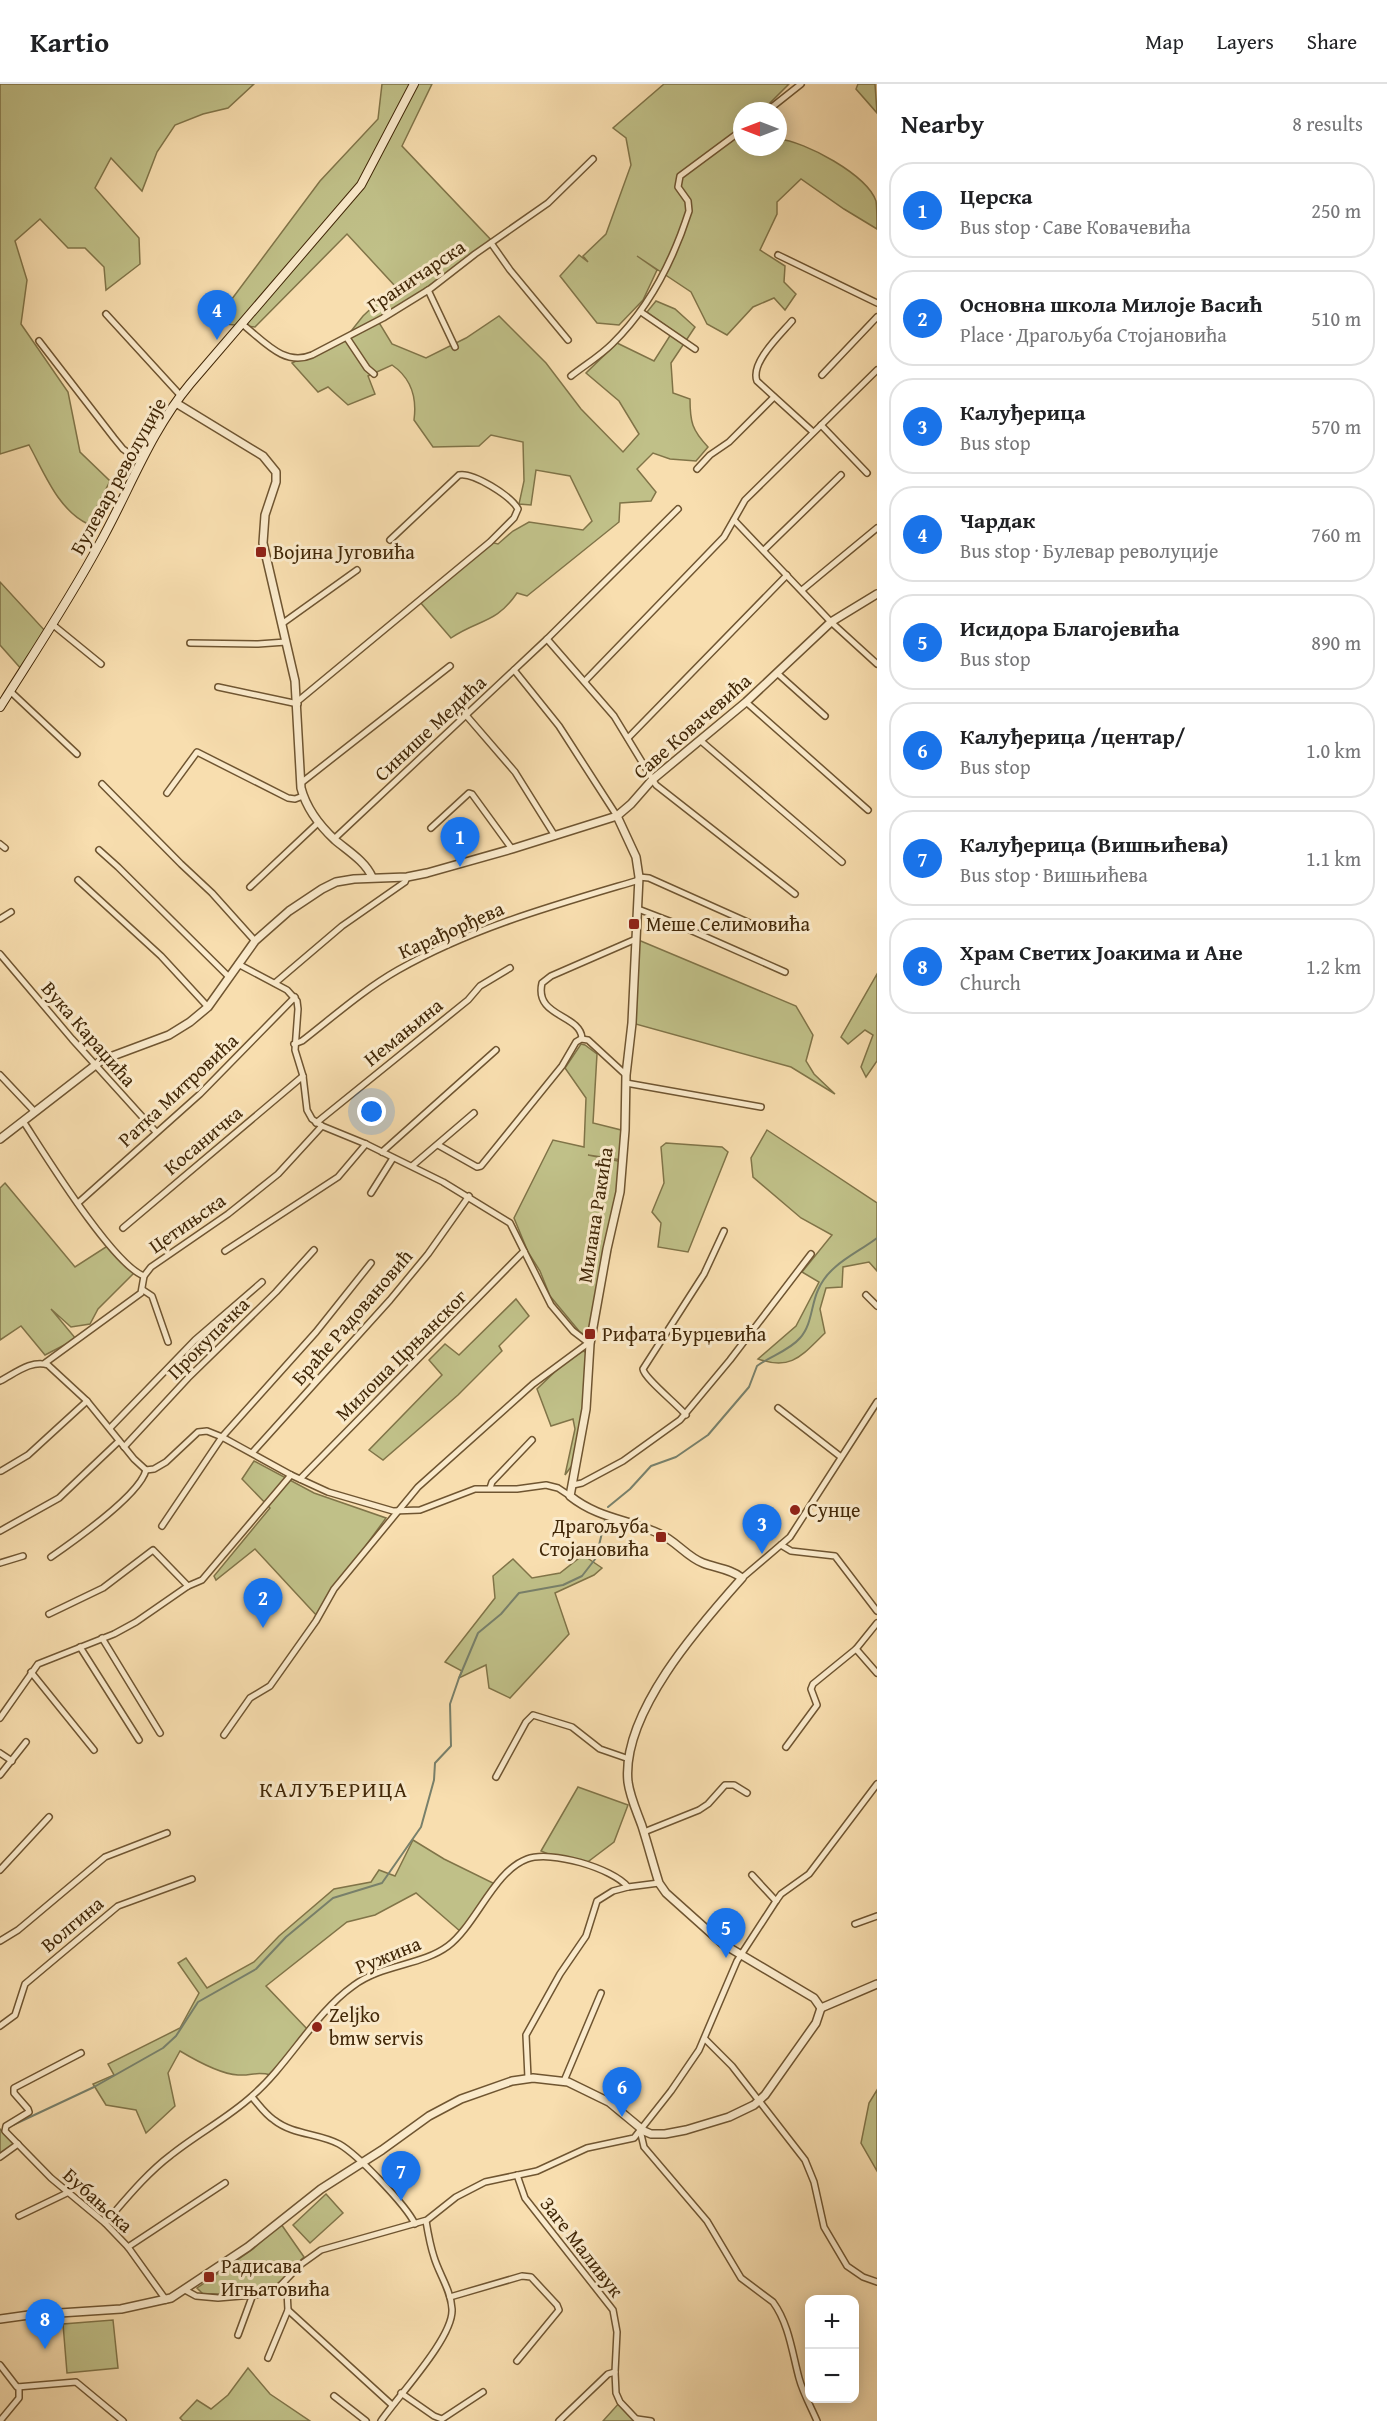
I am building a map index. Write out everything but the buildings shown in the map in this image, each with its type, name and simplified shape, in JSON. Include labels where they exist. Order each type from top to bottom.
[{"type":"main road","name":"Булевар револуције","points":[[0,707],[101,542],[155,432],[178,399],[361,185],[414,84]]},
{"type":"street","points":[[778,102],[801,84]]},
{"type":"street","points":[[572,376],[611,345],[641,312],[666,270],[689,212],[688,201],[678,187],[680,176],[733,137]]},
{"type":"street","name":"Граничарска","points":[[242,324],[280,354],[295,360],[302,359],[347,338],[428,290],[548,203],[593,159]]},
{"type":"street","points":[[491,243],[510,270],[568,340]]},
{"type":"street","points":[[778,255],[877,303]]},
{"type":"street","points":[[428,290],[455,347]]},
{"type":"street","points":[[641,312],[694,349]]},
{"type":"street","points":[[106,314],[178,399],[270,462],[275,470],[276,482],[265,515],[263,543],[283,623],[298,703],[303,796],[319,822],[366,866],[372,878]]},
{"type":"street","points":[[822,375],[877,317]]},
{"type":"street","points":[[792,321],[758,362],[755,370],[756,381],[813,432]]},
{"type":"street","points":[[347,338],[367,368],[374,374]]},
{"type":"street","points":[[39,340],[123,449],[140,461]]},
{"type":"street","points":[[585,681],[712,550],[734,520],[745,500],[877,370]]},
{"type":"street","points":[[697,469],[710,455],[729,442],[774,397]]},
{"type":"street","points":[[821,425],[867,473]]},
{"type":"street","points":[[298,703],[490,542],[514,518],[518,509],[509,499],[476,477],[463,474],[448,484],[390,540]]},
{"type":"street","points":[[764,550],[841,474]]},
{"type":"street","name":"Синише Медића","points":[[334,838],[547,639],[678,509]]},
{"type":"street","points":[[734,520],[831,622],[877,664]]},
{"type":"street","points":[[801,590],[877,528]]},
{"type":"street","points":[[283,623],[357,570]]},
{"type":"street","points":[[628,738],[787,575]]},
{"type":"street","name":"Саве Ковачевића","points":[[0,1139],[102,1060],[169,1035],[190,1022],[208,1006],[255,941],[288,911],[322,889],[336,882],[372,878],[407,878],[512,849],[617,816],[652,780],[746,702],[831,622],[877,594]]},
{"type":"street","points":[[52,624],[101,664]]},
{"type":"street","points":[[547,639],[614,716],[659,789],[795,894]]},
{"type":"street","points":[[190,643],[286,642]]},
{"type":"street","points":[[301,783],[450,666]]},
{"type":"street","points":[[514,670],[559,726],[617,816]]},
{"type":"street","points":[[777,673],[825,716]]},
{"type":"street","points":[[218,687],[298,703]]},
{"type":"street","points":[[10,691],[77,754]]},
{"type":"street","points":[[746,702],[868,810]]},
{"type":"street","points":[[465,714],[515,772],[555,836]]},
{"type":"street","points":[[701,741],[842,862]]},
{"type":"street","points":[[167,793],[197,752],[288,798],[295,799],[303,796]]},
{"type":"street","points":[[102,784],[212,893],[255,941]]},
{"type":"street","points":[[432,828],[469,793],[512,849]]},
{"type":"street","name":"Милана Ракића","points":[[570,1496],[586,1409],[589,1344],[620,1192],[626,1079],[632,1029],[639,878],[636,857],[617,816]]},
{"type":"street","points":[[250,886],[319,822]]},
{"type":"street","points":[[99,850],[228,977]]},
{"type":"street","points":[[276,983],[342,926],[405,882],[407,878]]},
{"type":"street","points":[[639,878],[649,878],[763,929]]},
{"type":"street","name":"Карађорђева","points":[[294,1044],[302,1041],[373,986],[463,937],[511,918],[639,878]]},
{"type":"street","points":[[78,880],[161,956],[208,1006]]},
{"type":"street","points":[[638,909],[785,972]]},
{"type":"street","points":[[0,919],[11,912]]},
{"type":"street","points":[[582,1038],[581,1030],[576,1024],[556,1015],[550,1009],[542,996],[542,983],[551,976],[636,939]]},
{"type":"street","name":"Вука Караџића","points":[[0,954],[156,1132]]},
{"type":"street","points":[[224,1735],[250,1698],[270,1686],[316,1620],[333,1589],[436,1469],[533,1384],[589,1344],[551,1305],[510,1223],[469,1196],[412,1166],[316,1123],[307,1110],[303,1076],[294,1044],[298,1009],[295,997],[276,983],[238,964]]},
{"type":"street","name":"Немањина","points":[[316,1123],[468,1000],[480,986],[510,968]]},
{"type":"street","name":"Ратка Митровића","points":[[78,1203],[222,1073],[295,997]]},
{"type":"street","points":[[582,1038],[588,1040],[626,1079],[761,1107]]},
{"type":"street","points":[[438,1145],[477,1167],[481,1166],[562,1066],[576,1042],[582,1038]]},
{"type":"street","points":[[382,1152],[496,1050]]},
{"type":"street","points":[[0,1076],[34,1112]]},
{"type":"street","name":"Косаничка","points":[[123,1228],[303,1076]]},
{"type":"street","points":[[412,1166],[474,1113]]},
{"type":"street","points":[[23,1121],[109,1245],[135,1272],[144,1276]]},
{"type":"street","name":"Цетињска","points":[[143,1290],[144,1276],[151,1267],[228,1214],[278,1174],[315,1137],[322,1126]]},
{"type":"street","points":[[225,1251],[338,1177],[366,1144]]},
{"type":"street","points":[[371,1193],[393,1158]]},
{"type":"street","name":"Браће Радовановић","points":[[252,1453],[390,1300],[428,1254],[469,1196]]},
{"type":"street","points":[[686,1414],[646,1377],[643,1369],[704,1274],[724,1231]]},
{"type":"street","name":"Прокупачка","points":[[124,1447],[188,1378],[276,1292],[314,1250]]},
{"type":"street","name":"Милоша Црњанског","points":[[300,1479],[524,1251]]},
{"type":"street","points":[[573,1485],[582,1483],[623,1461],[645,1447],[686,1414],[811,1254]]},
{"type":"street","points":[[162,1526],[222,1437],[316,1332],[371,1263]]},
{"type":"street","points":[[110,1428],[195,1340],[262,1282]]},
{"type":"street","points":[[0,1381],[28,1366],[45,1363],[143,1290],[153,1298],[168,1341]]},
{"type":"street","points":[[866,1295],[877,1306]]},
{"type":"street","points":[[45,1363],[87,1401],[137,1463],[146,1470],[154,1469],[166,1462],[200,1431],[207,1431],[300,1479],[347,1498],[398,1512],[420,1510],[459,1493],[475,1489],[517,1489],[546,1485],[560,1489],[593,1512],[660,1534],[674,1541],[696,1560],[730,1571],[742,1578]]},
{"type":"street","points":[[1,1471],[27,1455],[87,1401]]},
{"type":"street","points":[[821,2008],[814,1998],[723,1944],[676,1904],[659,1883],[630,1792],[629,1760],[639,1722],[652,1695],[687,1646],[742,1578],[782,1545],[795,1530],[877,1402]]},
{"type":"street","points":[[778,1408],[841,1457]]},
{"type":"street","points":[[490,1488],[492,1482],[532,1440]]},
{"type":"street","points":[[0,1531],[59,1498],[119,1441]]},
{"type":"street","points":[[51,1557],[98,1524],[139,1484],[146,1470]]},
{"type":"street","points":[[0,1718],[31,1672],[42,1661],[136,1622],[206,1576],[291,1475]]},
{"type":"street","points":[[782,1545],[791,1551],[835,1556],[857,1588],[877,1611]]},
{"type":"street","points":[[49,1614],[103,1588],[153,1550],[188,1586]]},
{"type":"street","points":[[0,1563],[23,1556]]},
{"type":"street","points":[[786,1747],[817,1705],[811,1689],[813,1684],[856,1649],[877,1623]]},
{"type":"street","points":[[102,1638],[160,1733]]},
{"type":"street","points":[[80,1647],[139,1740]]},
{"type":"street","points":[[856,1649],[877,1672]]},
{"type":"street","points":[[31,1672],[94,1750]]},
{"type":"street","points":[[496,1777],[526,1722],[533,1715],[572,1728],[600,1749],[629,1760]]},
{"type":"street","points":[[0,1775],[26,1742]]},
{"type":"street","points":[[0,1753],[12,1761]]},
{"type":"street","points":[[185,2290],[201,2296],[252,2297],[273,2291],[284,2283],[300,2265],[321,2250],[426,2221],[456,2197],[477,2185],[545,2168],[587,2148],[632,2139],[671,2091],[705,2039],[741,1956],[776,1901],[785,1891],[809,1874],[877,1784]]},
{"type":"street","points":[[644,1832],[699,1810],[708,1804],[725,1785],[734,1785],[747,1793]]},
{"type":"street","points":[[0,1870],[49,1817]]},
{"type":"street","points":[[0,1941],[18,1930],[105,1857],[167,1833]]},
{"type":"street","name":"Ружина","points":[[105,2223],[163,2162],[252,2097],[341,1996],[374,1973],[436,1952],[451,1944],[497,1885],[523,1861],[540,1856],[573,1861],[618,1878],[628,1887]]},
{"type":"street","points":[[752,1875],[776,1901]]},
{"type":"street","name":"Волгина","points":[[0,2026],[15,2015],[25,1984],[118,1906],[192,1879]]},
{"type":"street","points":[[528,2078],[525,2042],[529,2030],[560,1974],[586,1936],[597,1901],[613,1891],[659,1883]]},
{"type":"street","points":[[855,1924],[877,1916]]},
{"type":"street","points":[[0,2319],[121,2309],[166,2300],[185,2290],[248,2247],[315,2193],[429,2116],[450,2104],[502,2084],[528,2078],[564,2081],[609,2102],[647,2133],[659,2135],[686,2130],[729,2117],[759,2101],[816,2023],[821,2008],[877,1984]]},
{"type":"street","points":[[564,2081],[601,1994]]},
{"type":"street","points":[[705,2039],[732,2066],[805,2160],[814,2182],[824,2227],[847,2266],[862,2277],[877,2282]]},
{"type":"street","name":"Бубањска","points":[[81,2052],[14,2088],[14,2093],[29,2112],[5,2128],[51,2178],[105,2223],[128,2247],[166,2300]]},
{"type":"street","points":[[252,2097],[268,2115],[280,2124],[339,2144],[361,2163],[415,2224]]},
{"type":"street","points":[[640,2129],[644,2147],[711,2226],[741,2278],[777,2308],[791,2342],[803,2390],[817,2421]]},
{"type":"street","points":[[0,2157],[18,2144]]},
{"type":"street","name":"Заге Маливук","points":[[518,2175],[522,2195],[613,2310],[617,2332],[615,2372],[618,2397],[638,2420]]},
{"type":"street","points":[[128,2247],[225,2183]]},
{"type":"street","points":[[20,2216],[69,2192]]},
{"type":"street","points":[[381,2421],[431,2356],[446,2330],[452,2310],[450,2296],[434,2258],[426,2221]]},
{"type":"street","points":[[450,2296],[522,2276],[531,2277],[559,2310],[517,2361]]},
{"type":"street","points":[[268,2358],[288,2310],[284,2283]]},
{"type":"street","points":[[238,2335],[252,2297]]},
{"type":"street","points":[[288,2310],[392,2405]]},
{"type":"street","points":[[0,2365],[14,2385],[19,2387],[76,2382],[123,2421]]},
{"type":"street","points":[[559,2421],[608,2374],[615,2372]]},
{"type":"street","points":[[0,2421],[19,2398],[19,2387]]},
{"type":"street","points":[[401,2393],[442,2419],[483,2392]]},
{"type":"street","points":[[334,2396],[366,2421]]},
{"type":"street","points":[[638,2420],[651,2421]]},
{"type":"green space","points":[[0,84],[254,84],[228,108],[203,114],[175,125],[157,152],[142,191],[111,158],[95,188],[139,238],[140,264],[106,290],[104,267],[85,248],[68,248],[40,219],[15,241],[27,280],[21,324],[68,392],[80,452],[110,481],[88,524],[77,518],[60,500],[29,445],[0,454]]},
{"type":"green space","points":[[382,84],[432,84],[402,146],[493,242],[378,321],[392,344],[426,358],[466,338],[499,316],[546,363],[581,409],[623,452],[639,434],[619,401],[586,373],[617,343],[654,361],[673,331],[647,312],[656,301],[675,309],[695,327],[671,363],[673,393],[690,399],[693,425],[698,436],[708,447],[696,461],[670,459],[653,453],[637,469],[656,492],[651,501],[620,503],[619,522],[527,596],[517,593],[494,616],[451,638],[420,602],[490,542],[498,544],[513,531],[529,522],[583,530],[592,521],[570,476],[536,470],[531,505],[519,504],[524,481],[523,442],[491,435],[479,446],[433,447],[414,420],[413,396],[408,382],[392,365],[368,376],[375,394],[348,405],[328,387],[318,392],[292,363],[348,335],[363,316],[395,286],[347,234],[255,327],[214,323],[320,181],[378,119]]},
{"type":"green space","points":[[664,84],[789,84],[771,102],[733,102],[733,156],[787,156],[787,140],[834,161],[848,170],[870,191],[876,201],[877,229],[801,179],[777,202],[777,214],[760,250],[785,266],[784,282],[796,294],[785,310],[774,298],[753,307],[727,335],[707,324],[691,292],[637,256],[657,270],[643,300],[619,325],[597,323],[560,276],[579,255],[588,262],[583,256],[606,234],[631,165],[626,138],[613,128]]},
{"type":"green space","points":[[858,84],[875,84],[877,113],[856,89]]},
{"type":"green space","points":[[0,582],[47,633],[23,671],[0,645]]},
{"type":"green space","points":[[636,939],[796,1006],[813,1035],[806,1061],[814,1074],[835,1094],[791,1067],[632,1023]]},
{"type":"green space","points":[[877,974],[877,1061],[866,1077],[861,1067],[873,1035],[865,1030],[848,1044],[841,1037]]},
{"type":"green space","points":[[581,1044],[597,1054],[593,1123],[621,1130],[622,1133],[622,1160],[588,1155],[623,1162],[590,1339],[579,1331],[550,1296],[514,1218],[553,1140],[584,1147],[586,1098],[565,1068]]},
{"type":"green space","points":[[767,1130],[877,1203],[877,1271],[869,1262],[843,1267],[842,1287],[826,1288],[820,1309],[825,1333],[796,1359],[780,1363],[758,1359],[796,1326],[819,1282],[802,1272],[832,1235],[801,1218],[753,1177],[751,1158]]},
{"type":"green space","points":[[666,1143],[722,1147],[728,1152],[688,1252],[658,1247],[661,1223],[652,1212],[664,1183],[661,1147]]},
{"type":"green space","points":[[5,1183],[75,1267],[109,1245],[135,1272],[98,1309],[90,1324],[71,1327],[51,1309],[76,1339],[45,1355],[21,1326],[0,1340],[0,1188]]},
{"type":"green space","points":[[516,1299],[529,1316],[499,1346],[502,1351],[458,1395],[383,1460],[369,1450],[442,1375],[429,1360],[445,1344],[459,1355]]},
{"type":"green space","points":[[583,1351],[588,1353],[585,1409],[576,1460],[565,1475],[575,1429],[573,1419],[551,1426],[537,1389],[564,1363]]},
{"type":"green space","points":[[254,1461],[314,1493],[386,1518],[334,1589],[318,1617],[255,1549],[216,1580],[214,1576],[270,1508],[242,1479]]},
{"type":"green space","points":[[583,1555],[602,1568],[594,1575],[555,1593],[569,1634],[510,1698],[489,1688],[486,1665],[459,1678],[462,1671],[445,1662],[495,1598],[493,1576],[513,1559],[532,1578],[560,1573]]},
{"type":"green space","points":[[578,1787],[628,1805],[614,1842],[585,1864],[560,1859],[541,1851]]},
{"type":"green space","points":[[413,1840],[444,1859],[497,1885],[461,1932],[416,1893],[375,1915],[347,1922],[266,1986],[310,2032],[271,2075],[261,2073],[238,2075],[223,2072],[180,2051],[168,2073],[175,2106],[146,2133],[136,2110],[106,2105],[93,2084],[114,2075],[108,2064],[180,2028],[199,1993],[178,1963],[186,1958],[207,1988],[254,1962],[279,1936],[334,1889],[371,1882],[379,1870],[395,1876]]},
{"type":"green space","points":[[877,2090],[877,2171],[861,2143],[869,2103]]},
{"type":"green space","points":[[0,2129],[15,2145],[0,2156]]},
{"type":"green space","points":[[326,2194],[343,2213],[310,2243],[293,2225]]},
{"type":"green space","points":[[281,2224],[304,2257],[281,2281],[264,2290],[244,2294],[203,2294],[197,2288],[253,2249]]},
{"type":"green space","points":[[113,2320],[118,2368],[67,2373],[63,2324]]},
{"type":"green space","points":[[248,2368],[270,2394],[310,2421],[183,2421],[180,2418],[197,2400],[211,2409],[228,2395]]},
{"type":"green space","points":[[620,2402],[637,2421],[603,2421]]},
{"type":"waterway","points":[[608,1507],[630,1489],[651,1466],[676,1457],[708,1435],[749,1387],[757,1366],[790,1346],[804,1333],[818,1290],[829,1273],[877,1238]]},
{"type":"waterway","points":[[13,2125],[94,2087],[163,2048],[176,2036],[198,2002],[256,1969],[286,1937],[333,1898],[382,1883],[421,1827],[434,1780],[435,1763],[451,1746],[450,1704],[478,1633],[501,1614],[519,1593],[563,1585],[582,1576],[596,1558],[605,1520]]},
{"type":"place","name":"Чардак","points":[[217,340]]},
{"type":"place","name":"Војина Југовића","points":[[261,552]]},
{"type":"place","name":"Церска","points":[[460,867]]},
{"type":"place","name":"Меше Селимовића","points":[[634,924]]},
{"type":"place","name":"Рифата Бурџевића","points":[[590,1334]]},
{"type":"place","name":"Сунце","points":[[795,1510]]},
{"type":"place","name":"Драгољуба Стојановића","points":[[661,1537]]},
{"type":"place","name":"Калуђерица","points":[[762,1554]]},
{"type":"place","name":"Основна школа Милоје Васић","points":[[263,1628]]},
{"type":"place","name":"Исидора Благојевића","points":[[726,1958]]},
{"type":"place","name":"Zeljko bmw servis","points":[[317,2027]]},
{"type":"place","name":"Калуђерица /центар/","points":[[622,2117]]},
{"type":"place","name":"Калуђерица (Вишњићева)","points":[[401,2201]]},
{"type":"place","name":"Радисава Игњатовића","points":[[209,2277]]},
{"type":"place","name":"Храм Светих Јоакима и Ане","points":[[45,2349]]},
{"type":"district","name":"КАЛУЂЕРИЦА","points":[[334,1789]]}]
